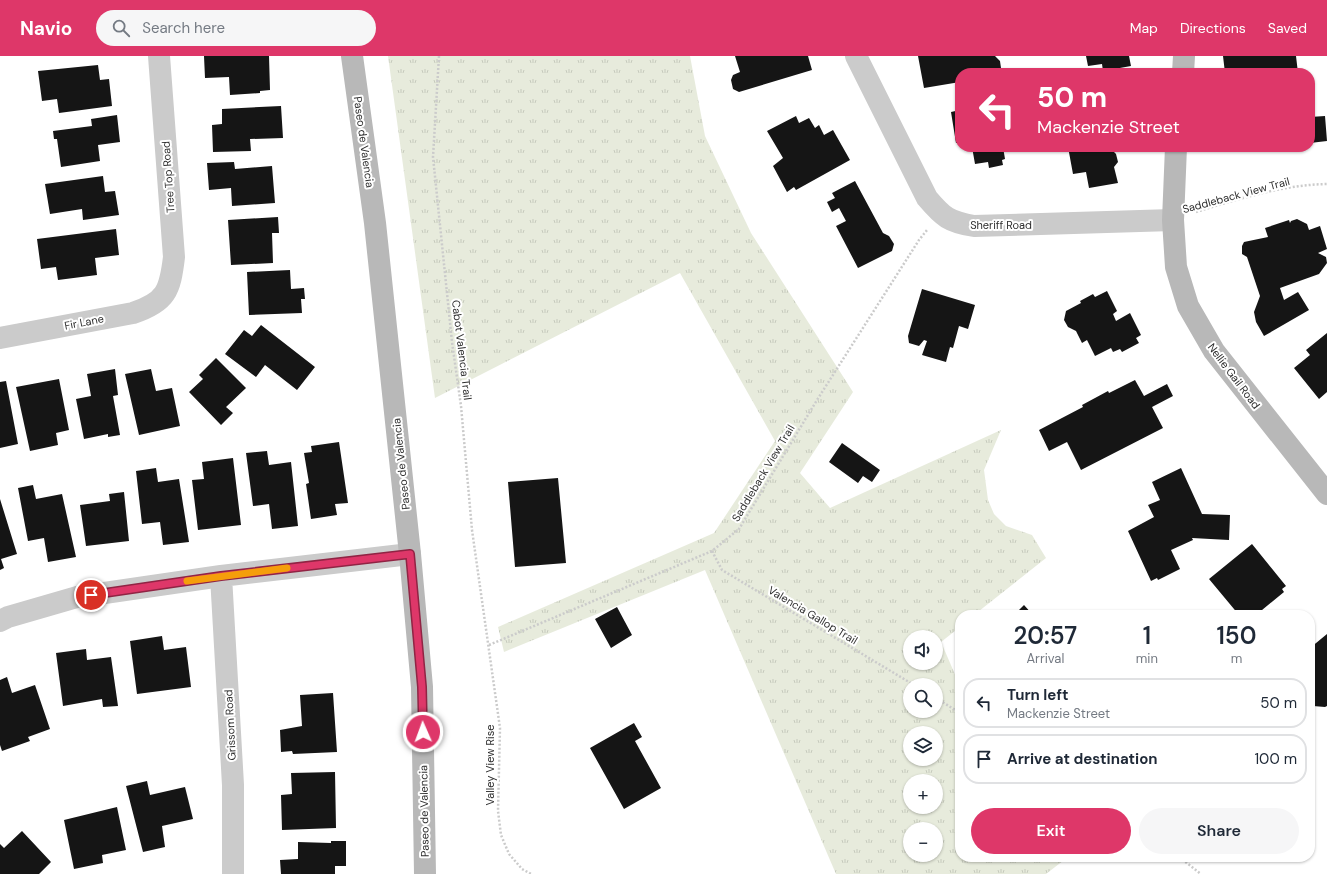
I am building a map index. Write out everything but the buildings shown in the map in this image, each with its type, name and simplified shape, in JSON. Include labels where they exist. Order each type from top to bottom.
[{"type":"main road","name":"Paseo de Valencia","points":[[352,56],[375,223],[410,554],[422,687],[425,874]]},
{"type":"main road","points":[[1183,68],[1184,56]]},
{"type":"main road","name":"Nellie Gail Road","points":[[1176,152],[1173,220],[1176,267],[1188,306],[1214,352],[1327,494]]},
{"type":"street","name":"Tree Top Road","points":[[159,56],[174,257],[172,279],[163,297]]},
{"type":"street","name":"Sheriff Road","points":[[856,56],[927,198],[940,215],[953,223],[974,226],[1173,220]]},
{"type":"street","name":"Fir Lane","points":[[0,338],[133,313],[151,307],[163,297]]},
{"type":"street","points":[[0,621],[8,617],[76,597],[221,576],[410,554]]},
{"type":"street","name":"Grissom Road","points":[[221,576],[233,785],[233,874]]},
{"type":"path","name":"Cabot Valencia Trail","points":[[439,56],[433,158],[452,342],[461,406],[472,530],[489,645]]},
{"type":"path","name":"Saddleback View Trail","points":[[1173,220],[1276,190],[1310,184],[1327,184]]},
{"type":"path","name":"Saddleback View Trail","points":[[489,645],[712,551],[739,529],[817,400],[914,247],[940,215]]},
{"type":"path","name":"Valencia Gallop Trail","points":[[712,551],[722,570],[903,678]]},
{"type":"path","name":"Valley View Rise","points":[[489,645],[500,728],[498,811],[501,835],[509,854],[522,869],[531,874]]},
{"type":"path","points":[[943,702],[955,710]]},
{"type":"path","points":[[1185,862],[1201,874]]},
{"type":"green space","points":[[388,56],[690,56],[705,136],[751,233],[853,392],[800,473],[830,508],[1001,430],[984,470],[988,500],[994,514],[1006,526],[1032,535],[1046,558],[980,610],[955,610],[955,631],[943,640],[943,630],[903,630],[903,670],[943,670],[943,647],[955,674],[955,862],[1062,862],[1046,874],[836,874],[705,570],[504,652],[498,627],[714,533],[775,441],[680,273],[435,398]]},
{"type":"slow traffic","points":[[187,581],[287,568]]},
{"type":"route","points":[[91,595],[221,576],[410,554],[422,687],[423,732]]}]
